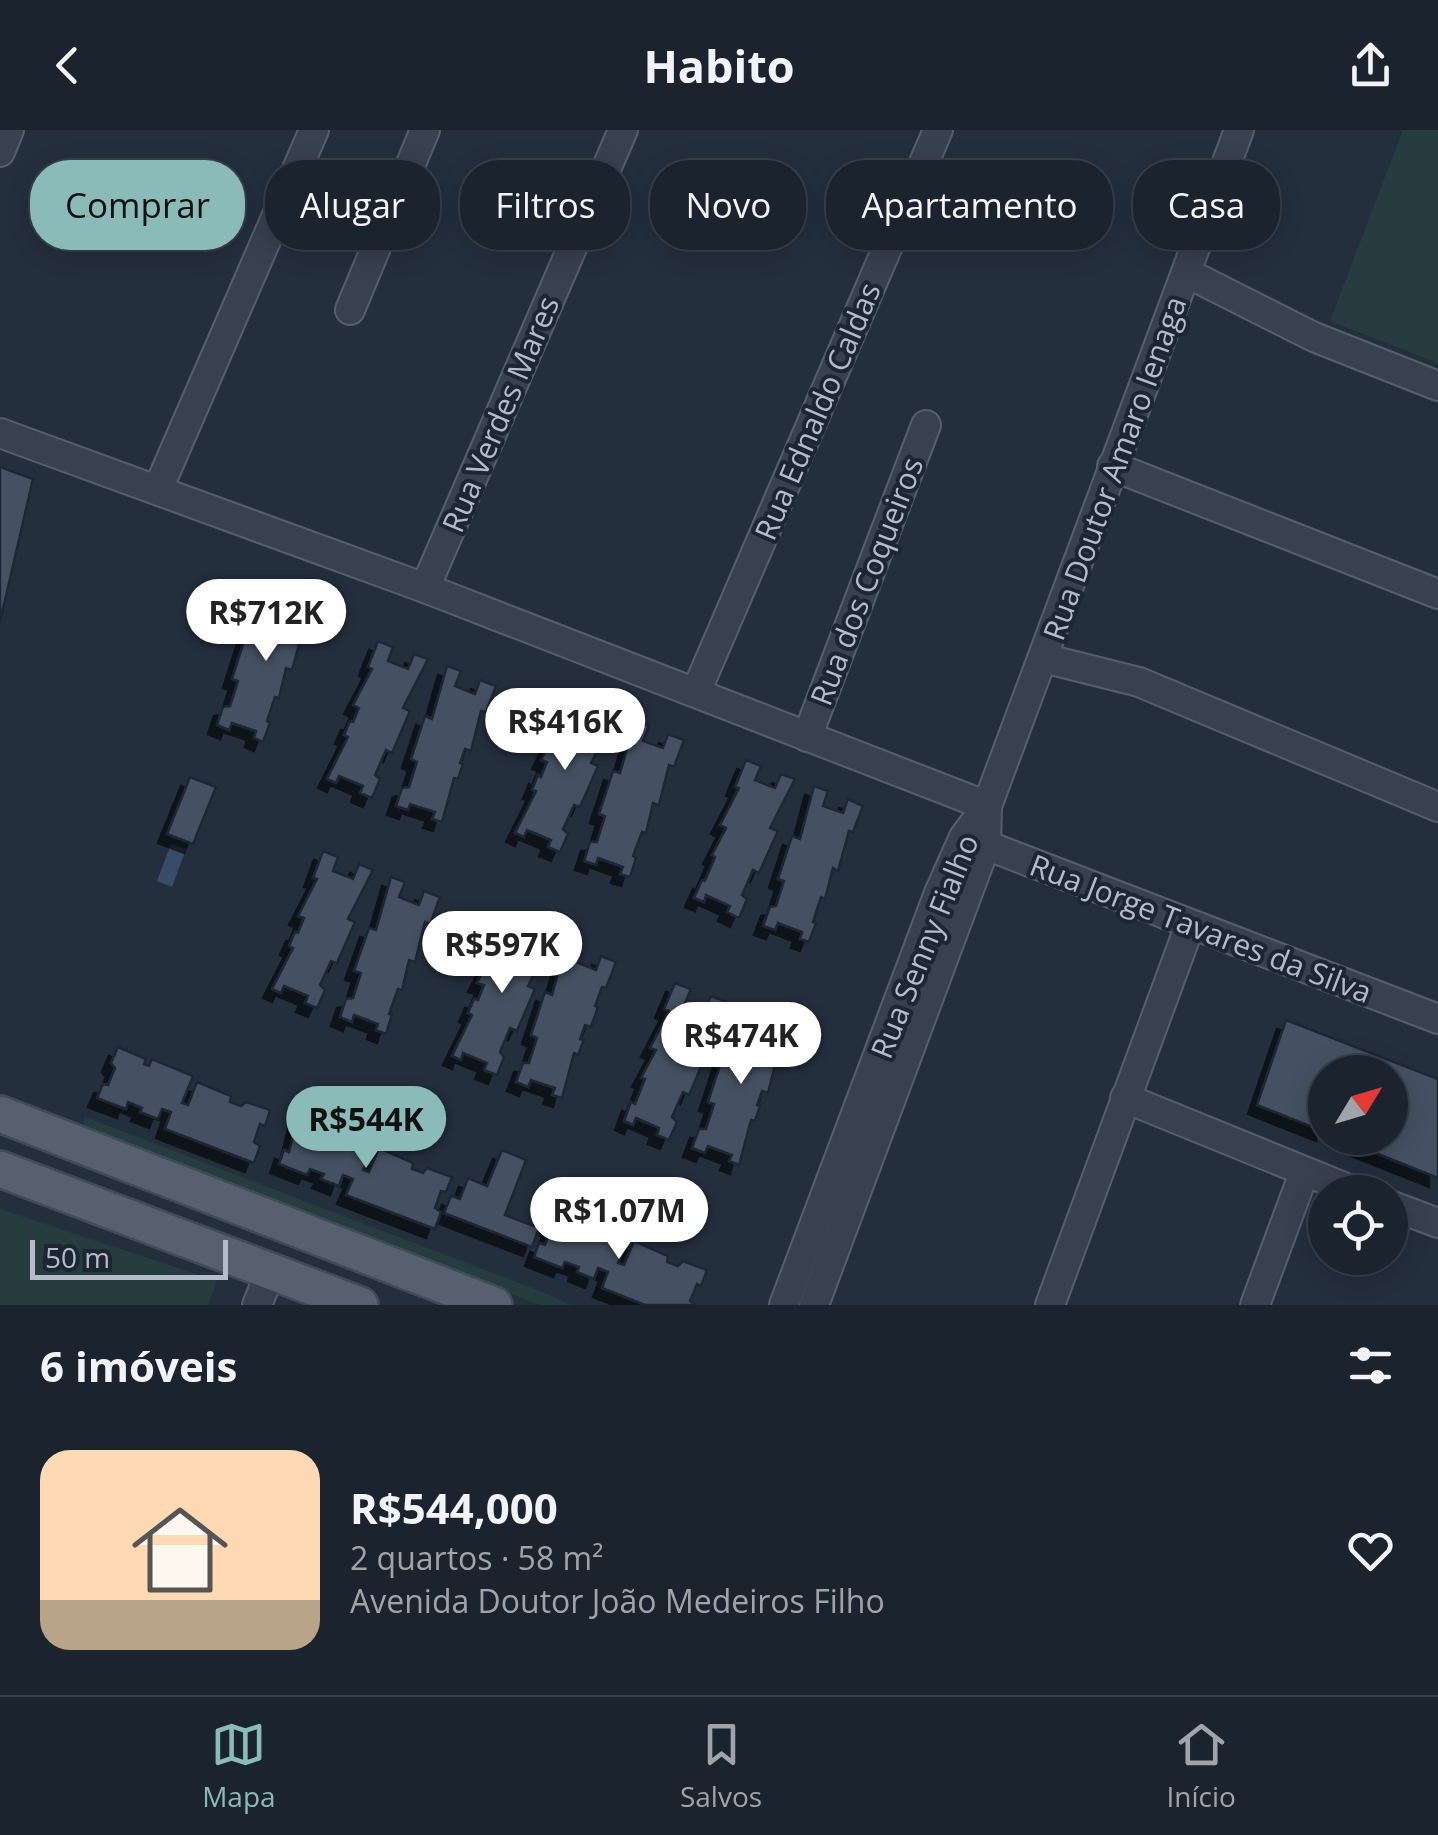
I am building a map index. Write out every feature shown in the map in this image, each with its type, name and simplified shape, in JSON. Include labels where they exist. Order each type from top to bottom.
[{"type":"main road","points":[[0,1114],[494,1305]]},
{"type":"main road","points":[[0,1169],[360,1305]]},
{"type":"street","points":[[0,152],[9,130]]},
{"type":"street","points":[[158,490],[314,130]]},
{"type":"street","points":[[350,310],[424,130]]},
{"type":"street","name":"Rua Verdes Mares","points":[[425,588],[623,130]]},
{"type":"street","name":"Rua Ednaldo Caldas","points":[[696,692],[938,130]]},
{"type":"street","name":"Rua Doutor Amaro Ienaga","points":[[987,806],[1187,273],[1235,133]]},
{"type":"street","points":[[1187,273],[1314,337],[1438,386]]},
{"type":"street","name":"Rua dos Coqueiros","points":[[807,738],[926,425]]},
{"type":"street","points":[[0,433],[425,588],[987,806]]},
{"type":"street","points":[[1112,466],[1438,594]]},
{"type":"street","points":[[1043,658],[1139,682],[1438,807]]},
{"type":"street","name":"Rua Senny Fialho","points":[[814,1305],[987,806]]},
{"type":"street","name":"Rua Senny Fialho","points":[[784,1305],[939,893],[975,841]]},
{"type":"street","name":"Rua Jorge Tavares da Silva","points":[[975,841],[1438,1019]]},
{"type":"street","points":[[1050,1305],[1190,925]]},
{"type":"street","points":[[1125,1098],[1309,1175]]},
{"type":"street","points":[[1255,1305],[1304,1173]]},
{"type":"street","points":[[1408,1212],[1438,1223]]},
{"type":"street","points":[[258,1305],[270,1271]]},
{"type":"green space","points":[[1403,130],[1438,130],[1438,363],[1330,321]]},
{"type":"green space","points":[[85,1117],[571,1305],[540,1305],[82,1128]]},
{"type":"green space","points":[[0,1209],[217,1281],[208,1305],[0,1305]]},
{"type":"water","points":[[171,844],[186,849],[172,887],[157,881]]},
{"type":"building","points":[[0,467],[33,479],[0,622]]},
{"type":"building","points":[[268,585],[282,591],[277,605],[297,613],[302,599],[317,605],[307,632],[303,630],[292,670],[286,668],[263,742],[254,738],[256,731],[232,723],[229,730],[217,725],[223,707],[230,706],[238,681],[232,679],[246,635],[254,638]]},
{"type":"building","points":[[378,641],[393,647],[388,661],[408,669],[414,654],[428,659],[403,708],[410,711],[392,753],[386,750],[375,775],[380,779],[372,798],[360,793],[363,786],[339,776],[336,783],[327,779],[359,708],[353,705],[372,669],[368,667]]},
{"type":"building","points":[[447,666],[461,671],[455,686],[475,694],[480,680],[496,686],[486,712],[481,711],[471,751],[465,749],[442,822],[432,819],[435,812],[410,804],[408,810],[396,806],[402,788],[409,787],[417,762],[411,759],[425,716],[432,719]]},
{"type":"building","points":[[566,695],[581,701],[576,715],[596,723],[602,708],[616,714],[591,763],[598,766],[580,807],[574,805],[563,829],[568,834],[560,852],[548,847],[551,840],[527,830],[524,837],[515,833],[547,762],[541,760],[560,723],[556,722]]},
{"type":"building","points":[[635,721],[649,726],[643,741],[663,748],[668,734],[684,740],[674,767],[669,765],[659,805],[653,803],[646,833],[642,832],[633,856],[636,858],[630,877],[620,874],[623,867],[598,858],[596,865],[584,861],[590,842],[597,842],[605,816],[599,814],[613,771],[620,773]]},
{"type":"building","points":[[746,760],[761,766],[755,780],[775,788],[781,774],[795,779],[770,828],[778,831],[759,873],[753,870],[742,895],[747,899],[739,918],[727,912],[730,906],[706,895],[704,902],[694,898],[726,828],[720,825],[739,788],[735,787]]},
{"type":"building","points":[[190,777],[216,787],[193,844],[167,834]]},
{"type":"building","points":[[814,786],[828,791],[823,806],[843,813],[848,799],[863,806],[853,832],[849,831],[838,871],[833,868],[825,899],[821,897],[809,942],[800,939],[802,932],[778,923],[775,930],[763,926],[770,907],[776,906],[784,881],[778,879],[792,836],[800,839]]},
{"type":"building","points":[[323,851],[338,857],[333,871],[353,879],[359,864],[373,870],[348,919],[355,922],[337,963],[331,961],[320,985],[325,990],[317,1008],[305,1003],[308,996],[284,986],[281,993],[272,989],[293,948],[289,946],[304,918],[298,916],[317,879],[313,878]]},
{"type":"building","points":[[391,877],[405,882],[399,897],[419,905],[424,891],[440,897],[430,924],[425,922],[415,962],[409,960],[402,990],[398,989],[389,1014],[386,1034],[376,1030],[378,1024],[354,1015],[352,1022],[340,1017],[346,999],[353,998],[361,973],[354,971],[369,928],[376,930]]},
{"type":"building","points":[[503,918],[518,924],[512,938],[532,946],[538,931],[552,937],[528,986],[535,989],[517,1031],[510,1028],[500,1052],[504,1057],[497,1075],[484,1070],[487,1063],[463,1053],[461,1060],[452,1056],[472,1015],[468,1013],[474,999],[478,1000],[484,985],[477,983],[496,946],[492,945]]},
{"type":"building","points":[[567,942],[581,947],[576,962],[596,970],[601,956],[616,962],[606,988],[602,987],[591,1027],[585,1025],[580,1039],[584,1040],[578,1055],[574,1053],[562,1098],[552,1095],[555,1088],[531,1080],[528,1087],[516,1082],[523,1063],[529,1063],[537,1038],[531,1035],[545,992],[552,995]]},
{"type":"building","points":[[675,983],[691,989],[685,1003],[704,1011],[711,996],[724,1001],[700,1051],[707,1053],[689,1095],[683,1092],[672,1117],[677,1122],[669,1140],[657,1135],[659,1128],[636,1118],[633,1125],[624,1121],[631,1102],[635,1104],[645,1079],[641,1078],[656,1050],[650,1048],[669,1011],[664,1009]]},
{"type":"building","points":[[744,1008],[758,1014],[752,1029],[772,1036],[777,1022],[792,1028],[783,1055],[778,1053],[768,1093],[762,1091],[739,1165],[729,1161],[732,1155],[708,1146],[705,1153],[692,1148],[699,1129],[706,1129],[714,1104],[708,1102],[722,1059],[729,1061]]},
{"type":"building","points":[[1286,1020],[1376,1055],[1308,1055],[1308,1125],[1257,1105]]},
{"type":"building","points":[[118,1047],[146,1059],[144,1064],[149,1066],[152,1059],[193,1076],[182,1103],[188,1105],[197,1082],[231,1096],[230,1102],[241,1106],[246,1102],[270,1110],[254,1142],[260,1146],[254,1163],[165,1129],[171,1112],[162,1109],[158,1119],[128,1102],[126,1109],[97,1098],[115,1068],[111,1063]]},
{"type":"building","points":[[1408,1067],[1438,1079],[1438,1178],[1380,1155],[1408,1155]]},
{"type":"building","points":[[299,1113],[327,1125],[325,1130],[330,1132],[333,1125],[374,1143],[363,1170],[369,1172],[379,1148],[413,1163],[412,1169],[423,1173],[427,1168],[452,1177],[435,1208],[441,1212],[435,1229],[346,1195],[353,1179],[343,1175],[339,1186],[321,1179],[324,1174],[310,1169],[307,1175],[279,1164],[284,1150],[289,1152]]},
{"type":"building","points":[[502,1150],[526,1160],[505,1215],[539,1228],[532,1247],[444,1213],[451,1196],[460,1199],[468,1178],[487,1186]]},
{"type":"building","points":[[555,1206],[582,1219],[580,1224],[585,1225],[588,1219],[629,1236],[618,1263],[624,1265],[634,1241],[668,1256],[667,1262],[678,1266],[683,1261],[707,1270],[690,1301],[696,1305],[645,1305],[602,1288],[608,1272],[598,1268],[594,1279],[577,1272],[579,1267],[565,1262],[562,1268],[534,1257],[539,1243],[545,1245]]}]
